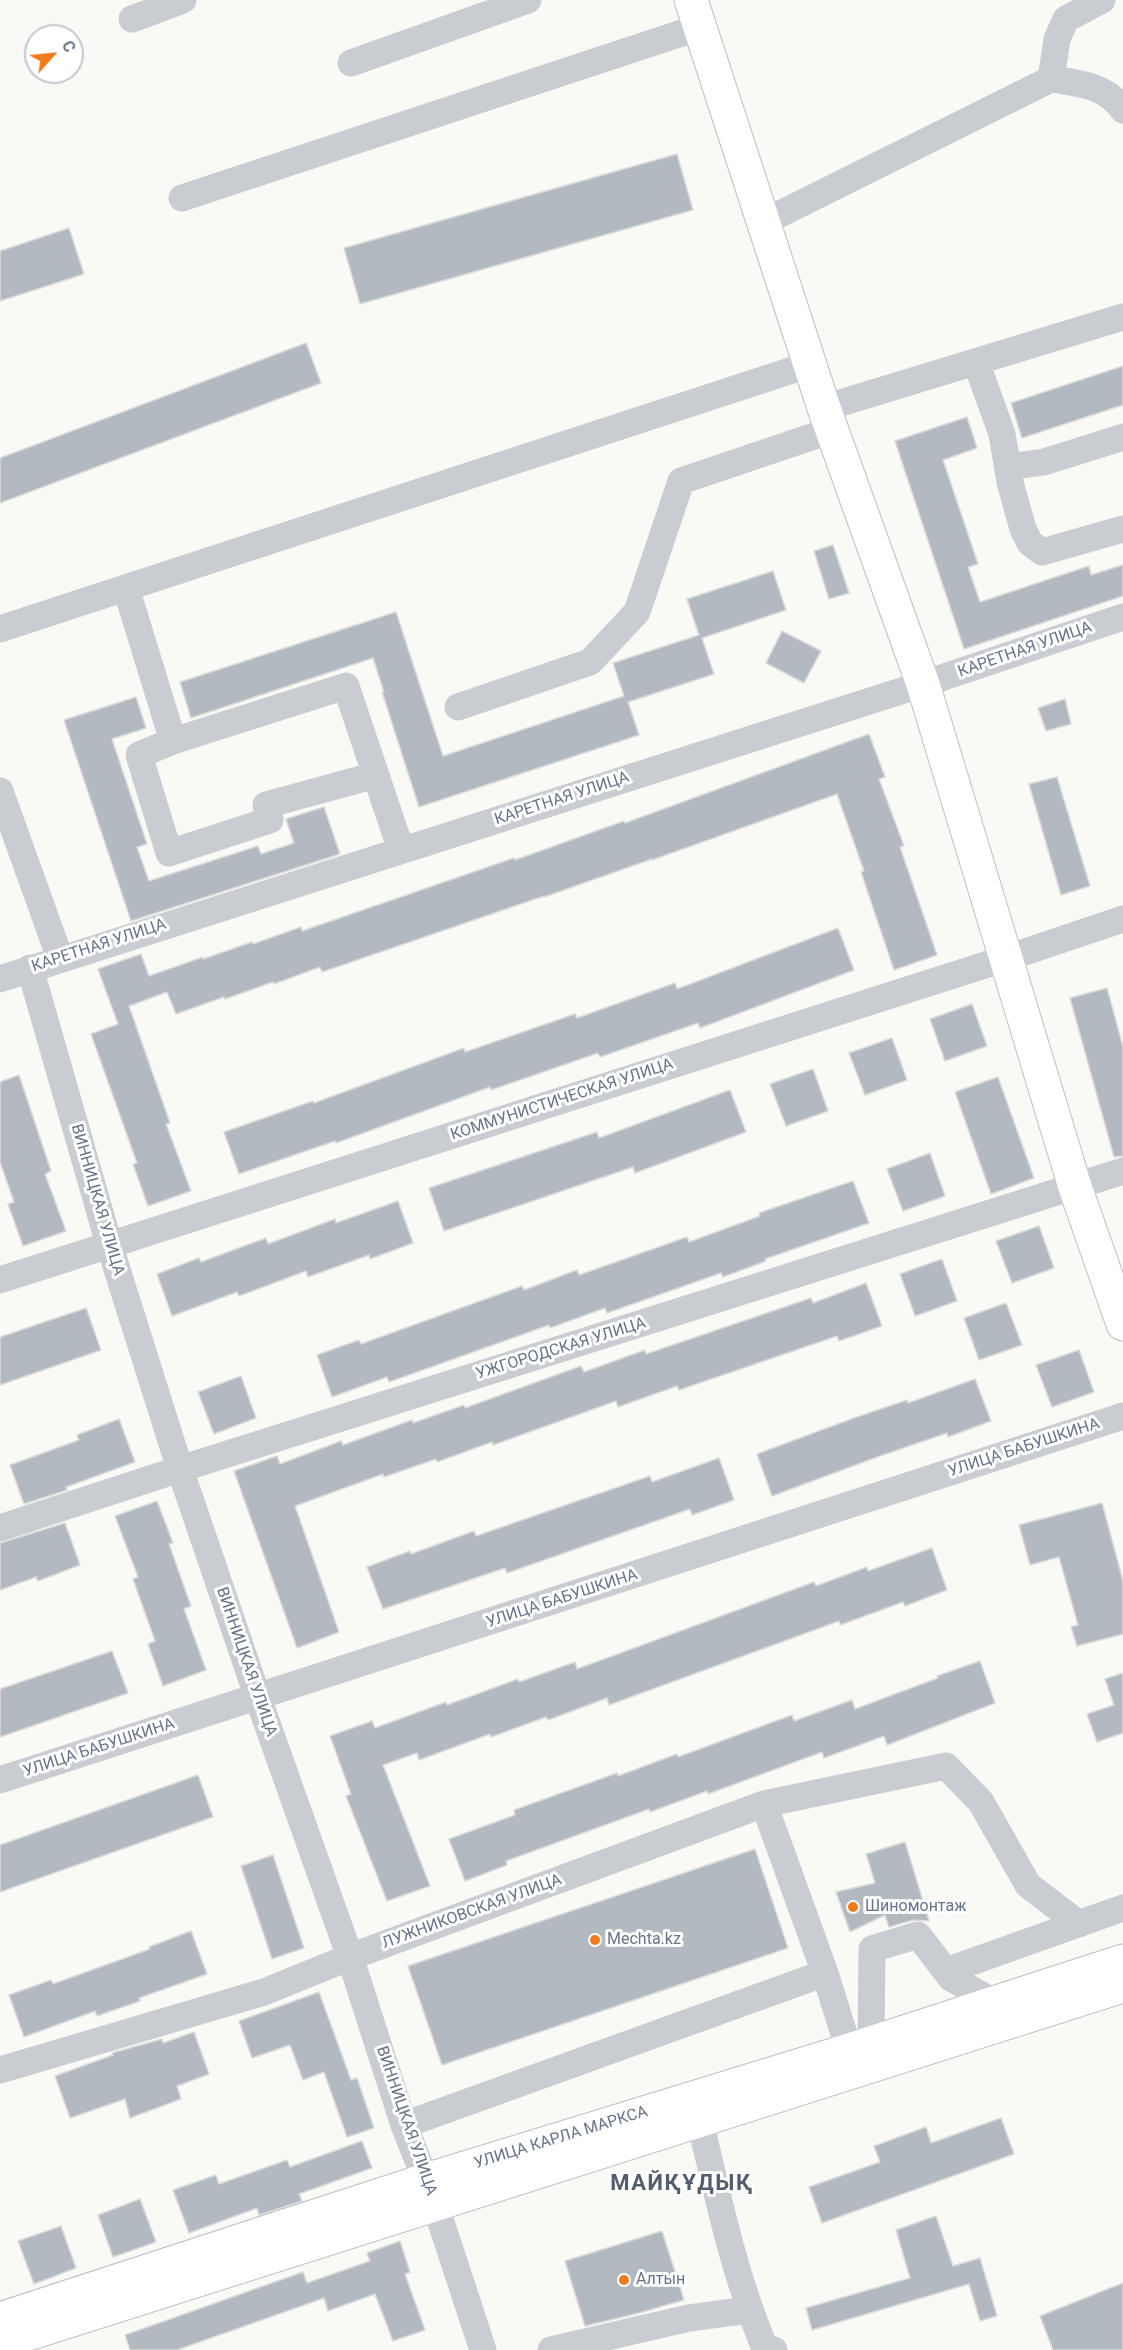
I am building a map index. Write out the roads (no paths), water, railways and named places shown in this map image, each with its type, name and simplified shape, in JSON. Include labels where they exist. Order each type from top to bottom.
[{"type":"main road","points":[[695,7],[828,419],[923,684],[1075,1187],[1123,1324]]},
{"type":"main road","name":"УЛИЦА КАРЛА МАРКСА","points":[[0,2343],[430,2192],[860,2046],[1123,1961]]},
{"type":"main road","name":"УЛИЦА КАРЛА МАРКСА","points":[[0,2319],[430,2192],[700,2121],[1123,1986]]},
{"type":"street","points":[[132,18],[183,0]]},
{"type":"street","points":[[351,63],[528,0]]},
{"type":"street","points":[[1051,79],[1057,39],[1066,19],[1102,0]]},
{"type":"street","points":[[182,198],[695,7]]},
{"type":"street","points":[[764,222],[1051,79],[1088,84],[1118,102],[1123,110]]},
{"type":"street","points":[[458,707],[590,662],[637,612],[681,481],[828,419],[976,362],[1123,317]]},
{"type":"street","points":[[976,362],[1002,434],[1023,529],[1030,543],[1042,552],[1123,529]]},
{"type":"street","points":[[0,629],[811,364]]},
{"type":"street","points":[[1008,467],[1044,462],[1123,437]]},
{"type":"street","points":[[126,588],[173,741]]},
{"type":"street","name":"КАРЕТНАЯ УЛИЦА","points":[[0,978],[923,684],[1123,617]]},
{"type":"street","points":[[376,775],[266,805],[270,820],[169,853],[138,754],[346,686],[376,775],[401,850]]},
{"type":"street","points":[[0,791],[60,958]]},
{"type":"street","name":"КОММУНИСТИЧЕСКАЯ УЛИЦА","points":[[0,1280],[1123,919]]},
{"type":"street","name":"ВИННИЦКАЯ УЛИЦА","points":[[30,968],[109,1244],[180,1468],[258,1698],[350,1957],[404,2126],[430,2192],[483,2350]]},
{"type":"street","name":"УЖГОРОДСКАЯ УЛИЦА","points":[[0,1528],[180,1468],[1123,1171]]},
{"type":"street","name":"УЛИЦА БАБУШКИНА","points":[[0,1780],[1123,1416]]},
{"type":"street","name":"ЛУЖНИКОВСКАЯ УЛИЦА","points":[[0,2070],[264,1992],[350,1957],[764,1804],[946,1766],[981,1802],[1028,1885],[1079,1924]]},
{"type":"street","points":[[764,1804],[825,1973],[860,2046]]},
{"type":"street","points":[[946,1971],[1123,1908]]},
{"type":"street","points":[[860,2046],[872,1949],[918,1935],[951,1978],[994,2002]]},
{"type":"street","points":[[404,2126],[825,1973]]},
{"type":"street","points":[[700,2121],[727,2233],[749,2310],[764,2346],[774,2350]]},
{"type":"street","points":[[551,2350],[689,2318],[749,2310]]},
{"type":"place","name":"Шиномонтаж","points":[[853,1907]]},
{"type":"place","name":"Mechta.kz","points":[[595,1940]]},
{"type":"place","name":"Алтын","points":[[624,2280]]},
{"type":"district","name":"МАЙҚҰДЫҚ","points":[[682,2184]]}]
